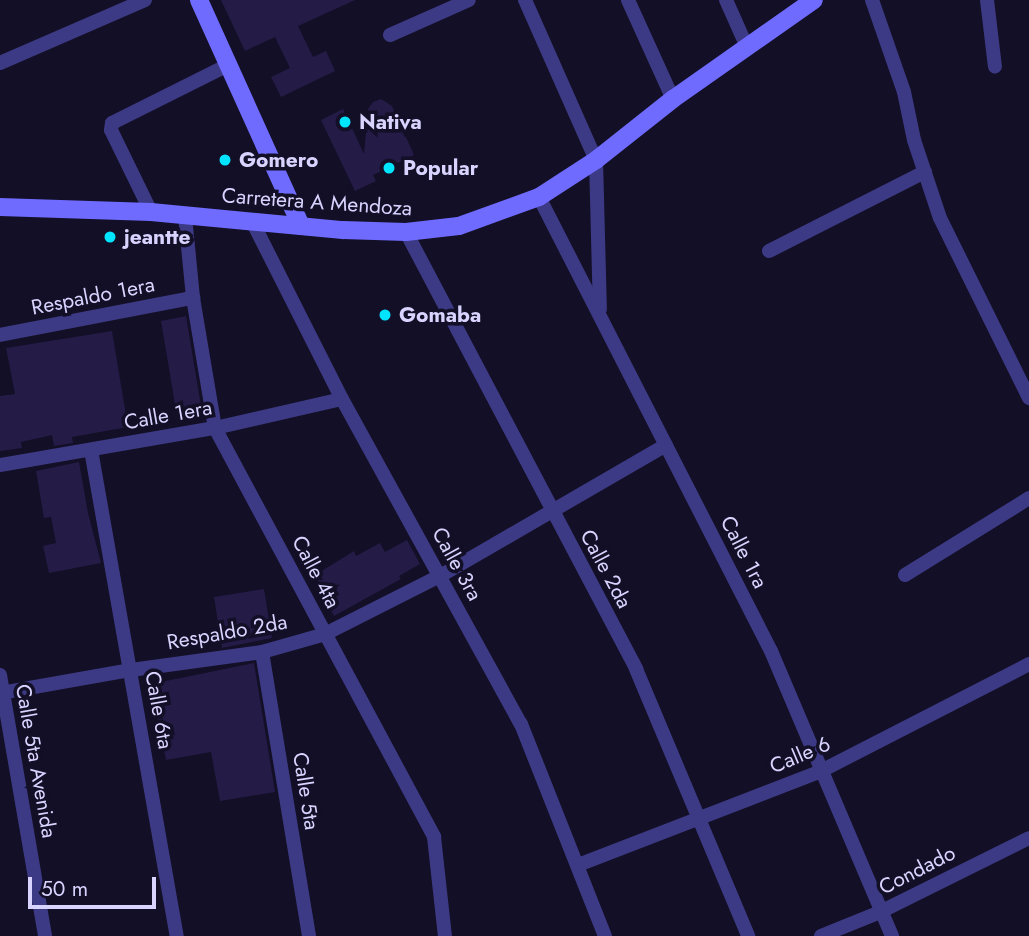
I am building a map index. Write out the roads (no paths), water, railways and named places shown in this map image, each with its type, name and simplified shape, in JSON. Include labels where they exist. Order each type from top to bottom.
[{"type":"street","points":[[0,63],[145,0]]},
{"type":"street","points":[[200,0],[301,226]]},
{"type":"street","points":[[390,35],[469,0]]},
{"type":"street","points":[[525,0],[596,160],[600,314]]},
{"type":"street","points":[[628,0],[673,99]]},
{"type":"street","points":[[726,0],[746,46]]},
{"type":"street","name":"Carretera A Mendoza","points":[[0,207],[151,212],[301,226],[406,232],[459,226],[539,197],[596,160],[673,99],[814,0]]},
{"type":"street","points":[[872,0],[904,92],[940,218],[1029,398]]},
{"type":"street","points":[[987,0],[995,67]]},
{"type":"street","points":[[151,212],[111,130],[112,123],[230,64]]},
{"type":"street","points":[[769,251],[925,172]]},
{"type":"street","name":"Calle 1ra","points":[[539,197],[771,651],[892,936]]},
{"type":"street","name":"Calle 4ta","points":[[185,215],[193,298],[215,428],[434,837],[444,936]]},
{"type":"street","name":"Calle 3ra","points":[[252,221],[342,399],[521,724],[605,936]]},
{"type":"street","name":"Calle 2da","points":[[406,232],[636,668],[748,936]]},
{"type":"street","name":"Respaldo 1era","points":[[0,335],[193,298]]},
{"type":"street","name":"Calle 1era","points":[[0,465],[215,428],[342,399]]},
{"type":"street","name":"Respaldo 2da","points":[[2,693],[131,670],[262,652],[325,634],[440,576],[550,509],[666,445]]},
{"type":"street","name":"Calle 6ta","points":[[91,450],[177,936]]},
{"type":"street","points":[[905,575],[1029,498]]},
{"type":"street","name":"Calle 5ta","points":[[262,652],[309,936]]},
{"type":"street","name":"Calle 6","points":[[578,865],[821,771],[1029,664]]},
{"type":"street","name":"Calle 5ta Avenida","points":[[0,675],[45,936]]},
{"type":"street","name":"Condado","points":[[821,936],[880,912],[1029,838]]},
{"type":"place","name":"Nativa","points":[[345,122]]},
{"type":"place","name":"Gomero","points":[[225,160]]},
{"type":"place","name":"Popular","points":[[389,168]]},
{"type":"place","name":"jeantte","points":[[110,237]]},
{"type":"place","name":"Gomaba","points":[[385,315]]}]
